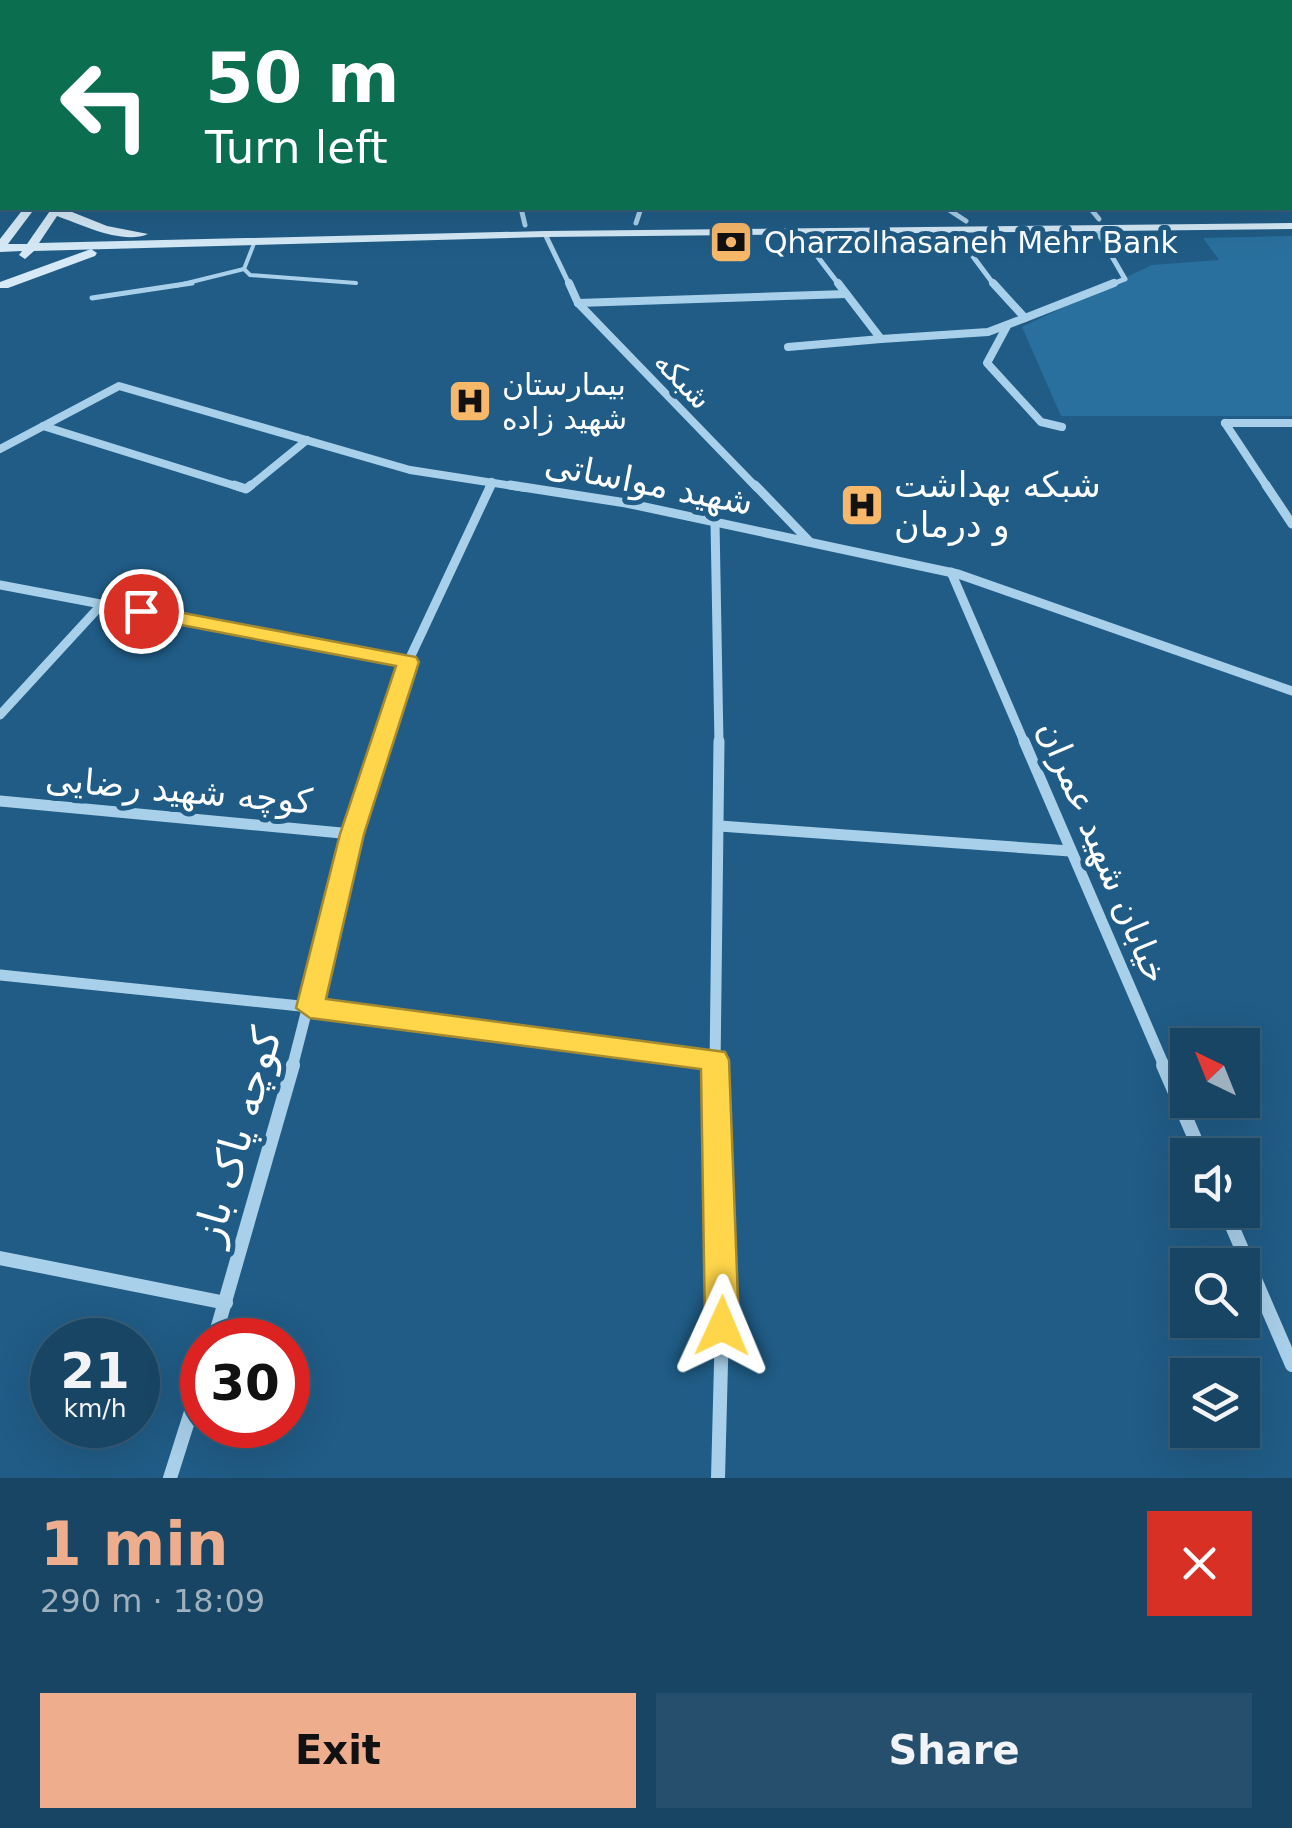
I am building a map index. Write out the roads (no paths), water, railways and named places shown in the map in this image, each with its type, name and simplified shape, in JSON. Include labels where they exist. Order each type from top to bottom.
[{"type":"main road","points":[[0,222],[25,210]]},
{"type":"main road","points":[[2,243],[27,210]]},
{"type":"main road","points":[[2,288],[56,210],[105,229],[150,235]]},
{"type":"main road","points":[[1237,222],[1292,216]]},
{"type":"main road","points":[[34,242],[126,245],[545,234],[954,231],[1237,222],[1292,226]]},
{"type":"main road","points":[[2,243],[150,235],[636,223],[1098,224]]},
{"type":"main road","points":[[2,288],[70,259],[126,245]]},
{"type":"street","points":[[521,210],[525,225]]},
{"type":"street","points":[[636,223],[640,210]]},
{"type":"street","points":[[949,210],[966,221]]},
{"type":"street","points":[[788,346],[988,332],[1125,279],[1091,210]]},
{"type":"street","points":[[798,231],[882,339]]},
{"type":"street","points":[[954,231],[978,268],[1024,318]]},
{"type":"street","name":"شبکه","points":[[545,234],[578,303],[810,542]]},
{"type":"street","points":[[578,303],[846,294]]},
{"type":"street","points":[[1008,325],[988,359],[989,367],[1041,422],[1062,428]]},
{"type":"street","name":"شهید مواساتی","points":[[0,449],[119,386],[410,470],[714,522],[950,572],[1292,691]]},
{"type":"street","points":[[1292,423],[1226,423],[1292,524]]},
{"type":"street","points":[[43,426],[246,489],[307,440]]},
{"type":"street","name":"کوچه پاک باز","points":[[221,1318],[310,1008],[352,834],[408,662],[492,482]]},
{"type":"street","points":[[714,522],[720,826],[715,1060],[723,1287],[718,1478]]},
{"type":"street","name":"خیابان شهید عمران","points":[[950,572],[1195,1138]]},
{"type":"street","points":[[0,584],[408,662]]},
{"type":"street","points":[[0,715],[102,604]]},
{"type":"street","name":"کوچه شهید رضایی","points":[[0,800],[352,834]]},
{"type":"street","points":[[720,826],[1070,851]]},
{"type":"street","points":[[0,975],[310,1008],[715,1060]]},
{"type":"street","points":[[1234,1228],[1292,1364]]},
{"type":"street","points":[[0,1258],[226,1302]]},
{"type":"street","points":[[170,1478],[180,1446]]},
{"type":"lane","points":[[244,268],[255,241]]},
{"type":"lane","points":[[92,298],[202,282],[244,268],[266,280],[356,282]]},
{"type":"place","name":"Qharzolhasaneh Mehr Bank","points":[[731,242]]},
{"type":"place","name":"بیمارستان شهید زاده","points":[[470,401]]},
{"type":"place","name":"شبکه بهداشت و درمان","points":[[862,505]]}]
